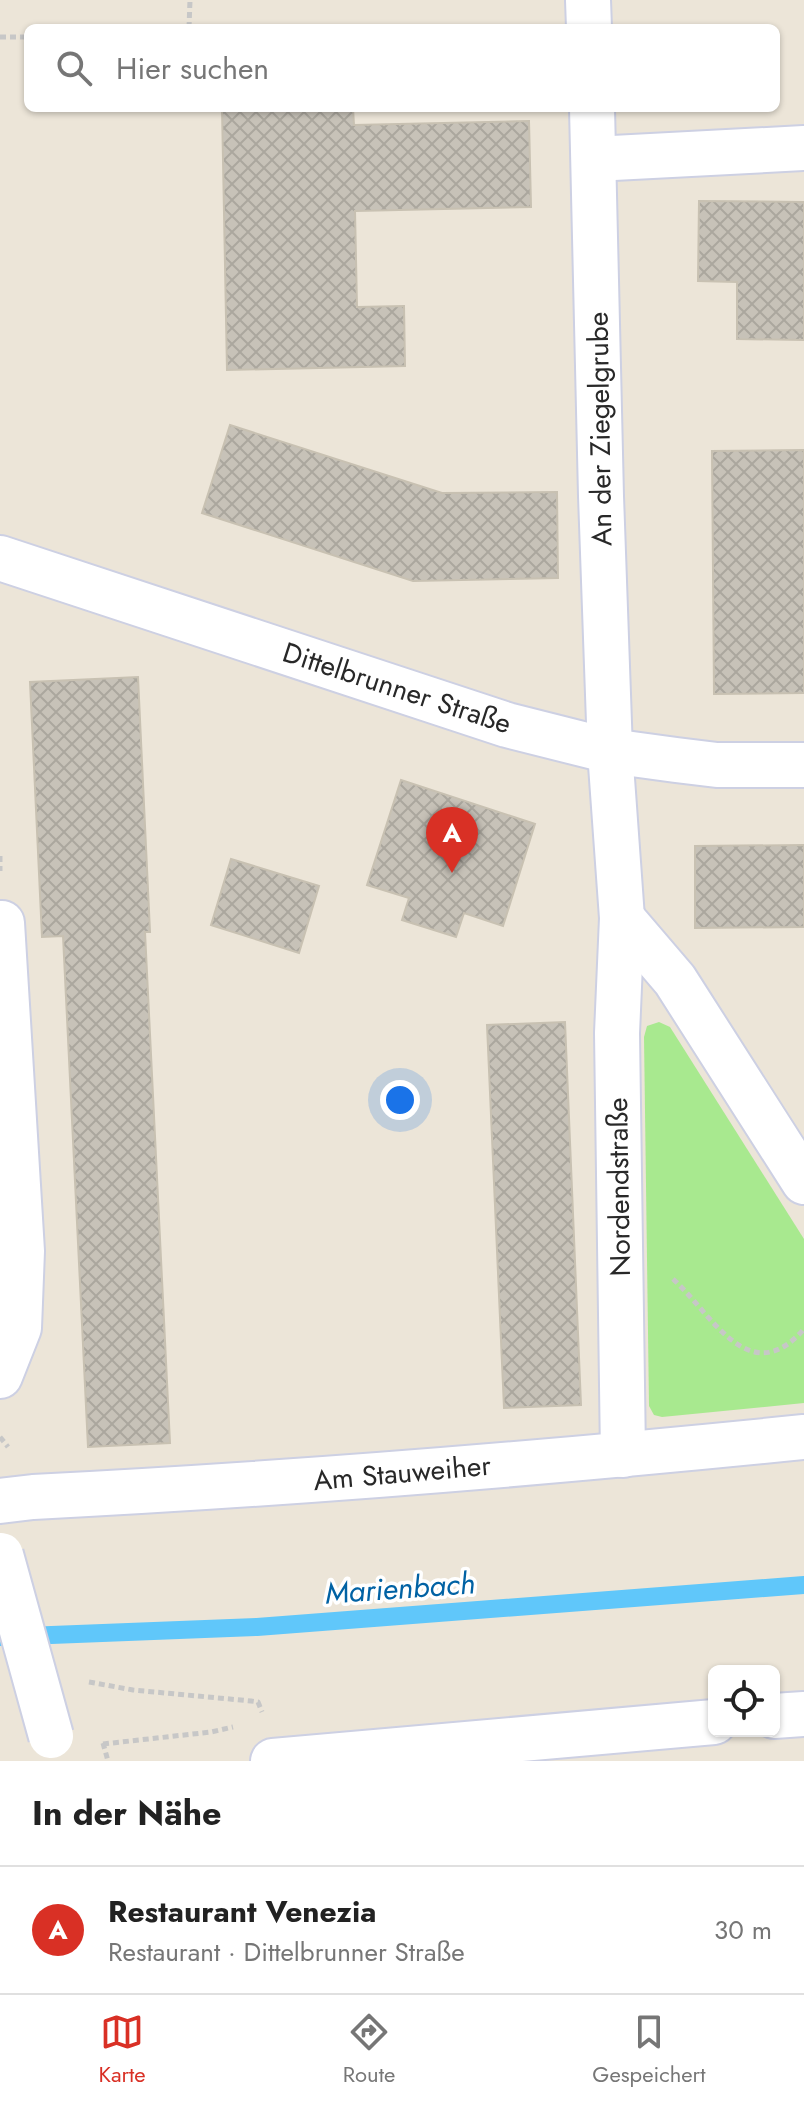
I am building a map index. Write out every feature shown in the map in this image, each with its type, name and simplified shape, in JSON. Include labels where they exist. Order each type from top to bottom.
[{"type":"street","points":[[588,0],[589,24]]},
{"type":"street","name":"An der Ziegelgrube","points":[[592,112],[610,751]]},
{"type":"street","points":[[594,159],[804,148]]},
{"type":"street","name":"Dittelbrunner Straße","points":[[0,558],[507,725],[610,751],[717,765],[804,765]]},
{"type":"street","name":"Nordendstraße","points":[[610,751],[622,918],[617,1033],[623,1455]]},
{"type":"street","points":[[622,918],[675,980],[804,1182]]},
{"type":"street","points":[[0,1376],[19,1328],[22,1251],[2,923]]},
{"type":"street","name":"Am Stauweiher","points":[[0,1501],[239,1487],[804,1437]]},
{"type":"street","points":[[1,1555],[51,1736]]},
{"type":"street","points":[[780,1716],[804,1714]]},
{"type":"street","points":[[273,1761],[708,1723]]},
{"type":"path","points":[[189,24],[190,0]]},
{"type":"path","points":[[0,37],[24,37]]},
{"type":"path","points":[[620,1260],[670,1276],[689,1293],[727,1338],[742,1349],[776,1351],[791,1344],[804,1329]]},
{"type":"path","points":[[85,1682],[133,1690],[258,1702],[263,1710],[258,1717]]},
{"type":"path","points":[[103,1744],[211,1732],[240,1725]]},
{"type":"green space","points":[[659,1022],[670,1027],[804,1239],[804,1403],[662,1417],[654,1415],[649,1406],[644,1037],[647,1026]]},
{"type":"building","points":[[222,112],[353,112],[354,125],[529,121],[531,207],[355,211],[357,307],[404,306],[405,366],[227,370]]},
{"type":"building","points":[[699,201],[804,202],[804,340],[737,339],[737,282],[698,281]]},
{"type":"building","points":[[230,425],[442,493],[557,492],[558,578],[413,581],[202,513]]},
{"type":"building","points":[[804,450],[804,693],[714,694],[712,451]]},
{"type":"building","points":[[138,677],[150,932],[145,932],[170,1443],[88,1447],[63,936],[42,937],[30,682]]},
{"type":"building","points":[[401,780],[535,824],[503,926],[464,913],[456,937],[402,920],[409,898],[367,885]]},
{"type":"building","points":[[804,845],[804,927],[695,928],[695,846]]},
{"type":"building","points":[[231,859],[319,886],[299,953],[211,925]]},
{"type":"building","points":[[565,1022],[581,1405],[504,1408],[487,1025]]},
{"type":"waterway","name":"Marienbach","points":[[0,1637],[257,1627],[804,1585]]},
{"type":"place","name":"Restaurant Venezia","points":[[452,873]]}]
